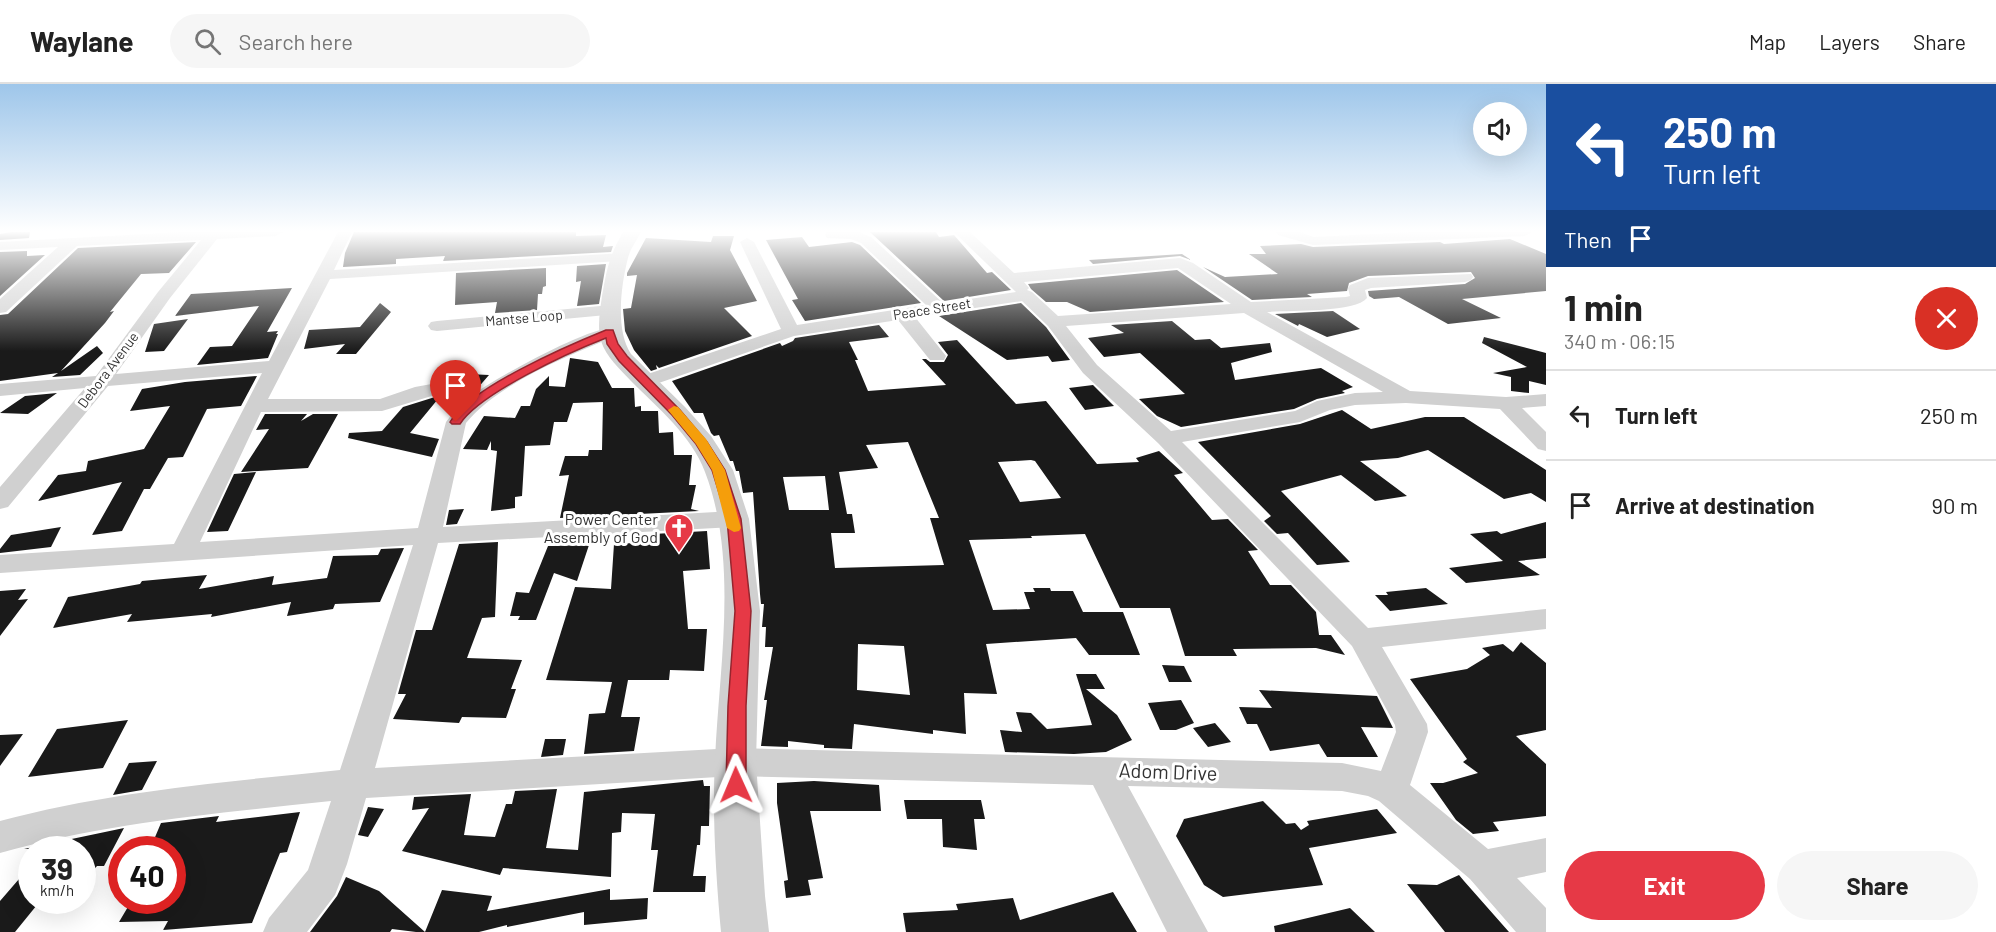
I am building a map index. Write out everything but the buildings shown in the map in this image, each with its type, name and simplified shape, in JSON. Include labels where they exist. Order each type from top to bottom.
[{"type":"street","points":[[0,308],[34,272]]},
{"type":"street","name":"Debora Avenue","points":[[0,502],[101,382],[183,272]]},
{"type":"street","points":[[182,553],[254,406],[326,272]]},
{"type":"street","points":[[324,275],[357,272]]},
{"type":"street","points":[[620,272],[610,321],[613,344],[623,358],[701,442],[719,470],[734,519],[743,611],[735,762],[741,896],[745,932]]},
{"type":"street","points":[[762,272],[791,331]]},
{"type":"street","points":[[900,272],[938,307]]},
{"type":"street","points":[[1004,272],[1054,322],[1090,369],[1166,438],[1362,639],[1411,724],[1412,732],[1391,790]]},
{"type":"street","points":[[1011,278],[1083,272]]},
{"type":"street","points":[[1196,272],[1248,308],[1406,397]]},
{"type":"street","points":[[1054,322],[1349,302],[1359,298],[1356,288],[1368,283],[1465,278]]},
{"type":"street","name":"Peace Street","points":[[646,381],[791,331],[1026,295]]},
{"type":"street","points":[[902,313],[937,356]]},
{"type":"street","points":[[283,932],[322,882],[432,522],[456,422],[461,413],[473,404],[610,321]]},
{"type":"street","name":"Mantse Loop","points":[[437,326],[610,321]]},
{"type":"street","points":[[0,390],[276,366]]},
{"type":"street","points":[[254,406],[382,405],[422,391],[437,389],[473,404]]},
{"type":"street","points":[[1166,438],[1281,420],[1300,416],[1324,405],[1355,399],[1406,397],[1506,403],[1546,400]]},
{"type":"street","points":[[1506,403],[1546,444]]},
{"type":"street","points":[[0,564],[426,536],[734,519]]},
{"type":"street","points":[[1362,639],[1546,619]]},
{"type":"street","name":"Adom Drive","points":[[0,837],[43,825],[169,803],[352,784],[735,762],[1342,777],[1370,782],[1391,790],[1483,867],[1542,932]]},
{"type":"street","points":[[1102,770],[1188,932]]},
{"type":"street","points":[[1483,867],[1546,855]]},
{"type":"slow traffic","points":[[674,410],[701,442],[719,470],[734,519],[734,528]]},
{"type":"place","name":"Power Center Assembly of God","points":[[679,554]]},
{"type":"route","points":[[456,422],[461,413],[473,404],[518,376],[582,342],[610,332],[613,344],[623,358],[676,412],[701,442],[719,470],[734,519],[743,611],[737,706],[736,785]]}]
